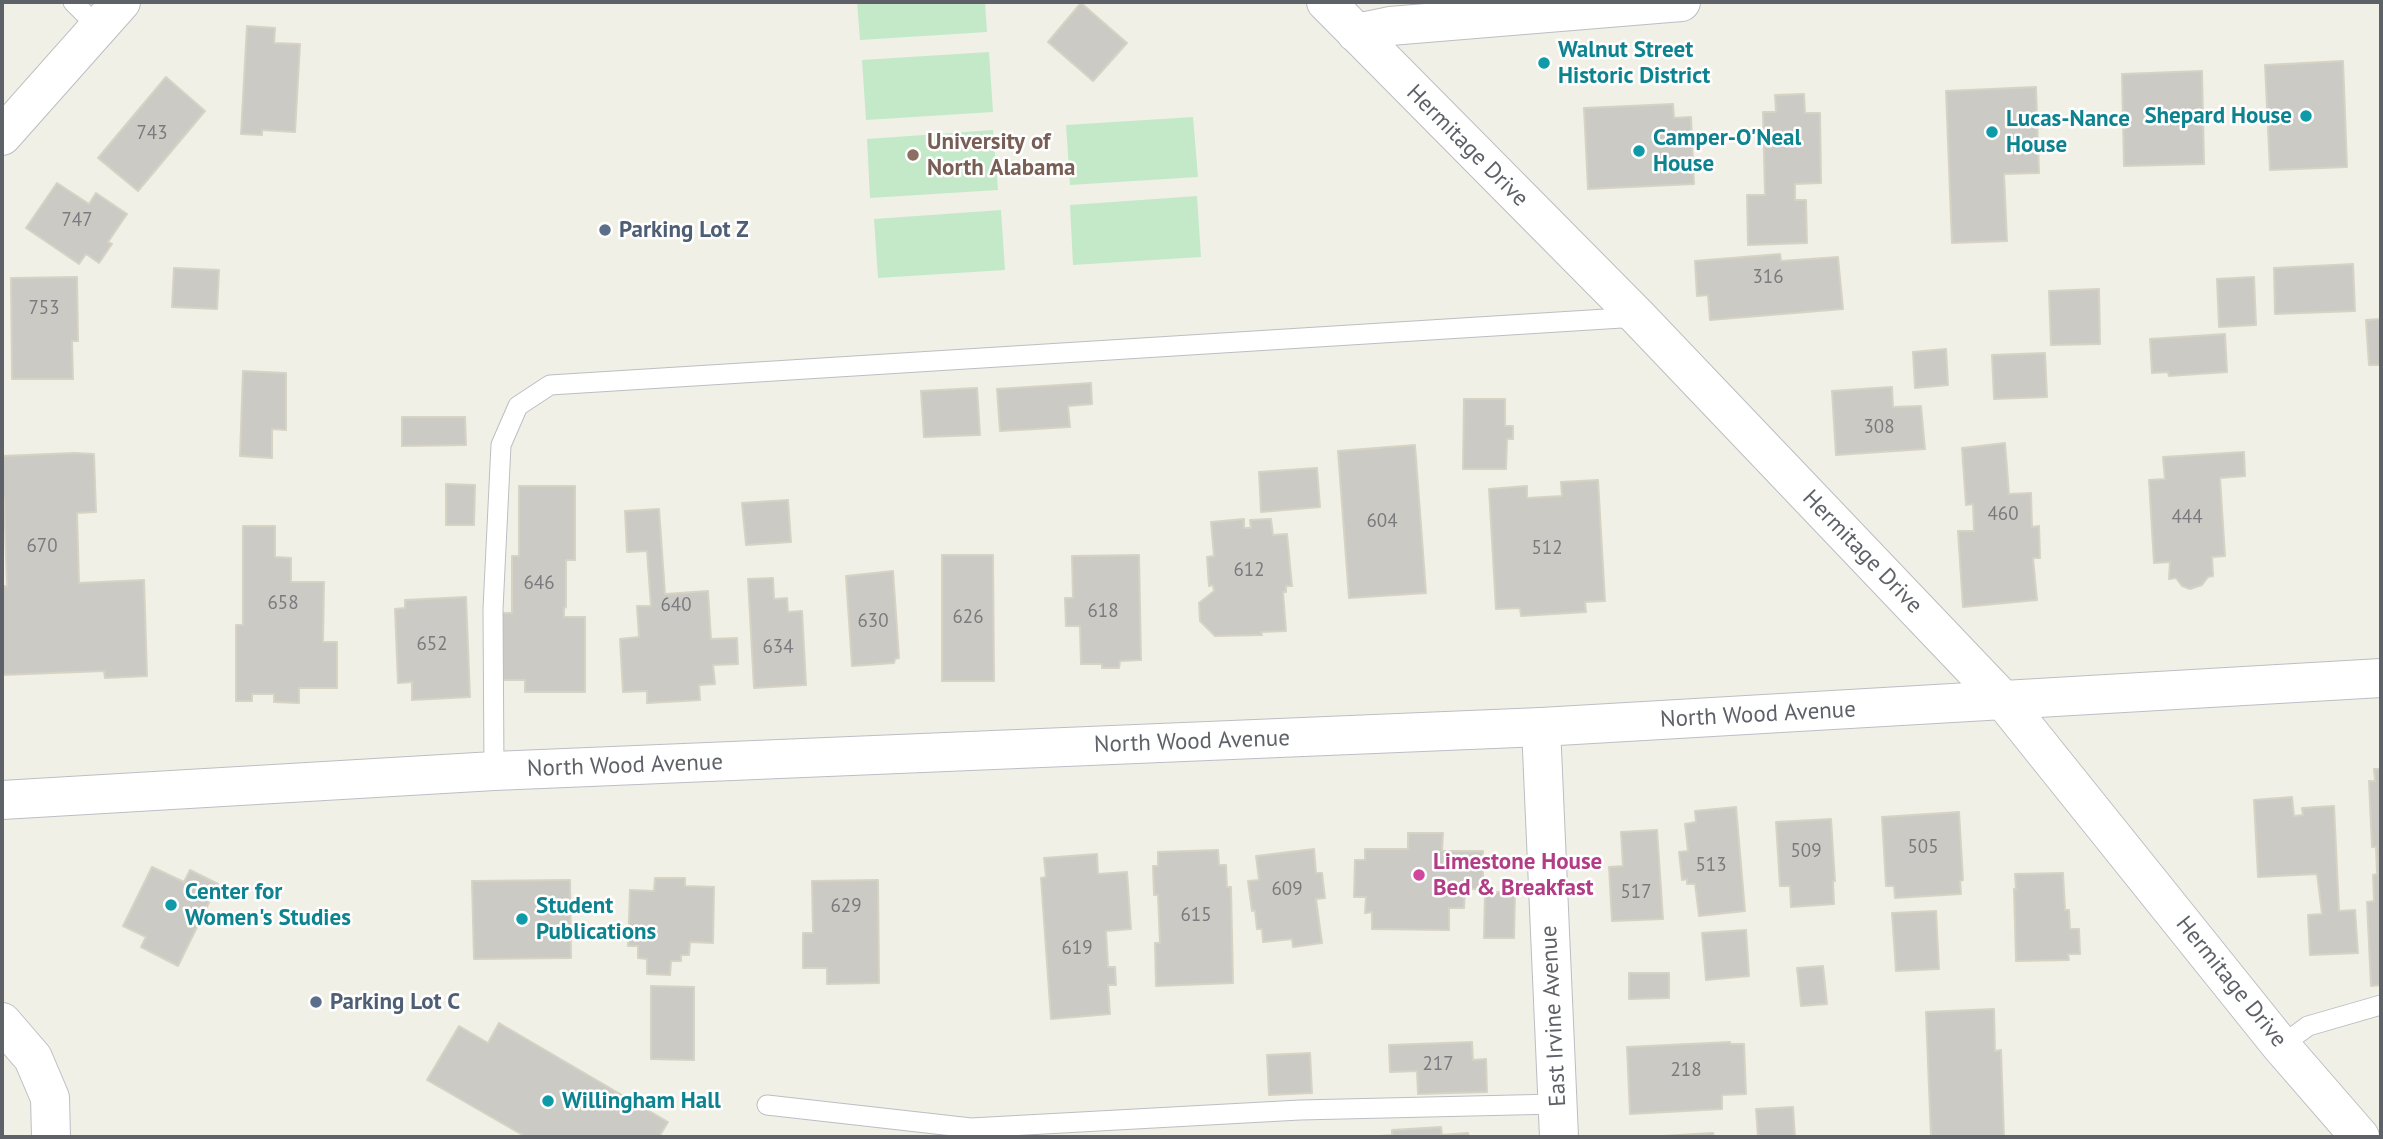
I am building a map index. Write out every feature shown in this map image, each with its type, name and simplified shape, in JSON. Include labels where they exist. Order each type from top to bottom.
[{"type":"street","name":"Hermitage Drive","points":[[1326,2],[1638,317],[2004,701],[2281,1046],[2360,1137]]},
{"type":"street","points":[[1356,33],[1390,26],[1615,4],[1681,2]]},
{"type":"street","points":[[2,136],[97,10]]},
{"type":"street","name":"North Wood Avenue","points":[[2,800],[494,771],[1541,727],[2381,678]]},
{"type":"street","name":"East Irvine Avenue","points":[[1541,727],[1558,1121]]},
{"type":"street","points":[[2,1022],[33,1058],[50,1098],[51,1137]]},
{"type":"lane","points":[[494,771],[493,609],[500,445],[518,406],[550,385],[1638,317]]},
{"type":"lane","points":[[2281,1046],[2308,1026],[2381,1005]]},
{"type":"lane","points":[[767,1105],[971,1128],[1300,1110],[1558,1121]]},
{"type":"green space","points":[[857,2],[985,2],[987,32],[860,40]]},
{"type":"green space","points":[[989,52],[993,112],[866,120],[862,60]]},
{"type":"green space","points":[[1193,117],[1198,177],[1070,185],[1066,125]]},
{"type":"green space","points":[[993,130],[998,190],[870,198],[867,139]]},
{"type":"green space","points":[[1197,196],[1201,257],[1073,265],[1070,205]]},
{"type":"green space","points":[[1001,210],[1005,270],[878,278],[874,219]]},
{"type":"building","points":[[1081,3],[1127,43],[1093,81],[1048,42]]},
{"type":"building","points":[[247,26],[275,28],[274,43],[300,44],[295,132],[262,130],[262,135],[241,134]]},
{"type":"building","name":"Shepard House","points":[[2343,61],[2347,167],[2270,170],[2265,65]]},
{"type":"building","points":[[2202,71],[2204,164],[2124,166],[2122,74]]},
{"type":"building","points":[[166,77],[205,111],[138,191],[98,158]]},
{"type":"building","name":"Lucas-Nance House","points":[[2036,87],[2039,173],[2004,174],[2007,241],[1952,243],[1946,91]]},
{"type":"building","points":[[1804,94],[1805,113],[1820,113],[1821,183],[1795,184],[1795,200],[1806,200],[1807,243],[1748,245],[1747,195],[1765,195],[1763,112],[1776,112],[1775,95]]},
{"type":"building","name":"Camper-O'Neal House","points":[[1673,104],[1674,118],[1691,117],[1694,184],[1588,189],[1584,108]]},
{"type":"building","points":[[57,183],[89,204],[96,193],[127,214],[108,242],[112,244],[99,263],[86,254],[79,264],[26,228]]},
{"type":"building","points":[[1780,254],[1781,261],[1838,257],[1843,309],[1710,320],[1708,295],[1697,296],[1695,261]]},
{"type":"building","points":[[2353,264],[2355,311],[2275,314],[2274,268]]},
{"type":"building","points":[[174,268],[219,270],[217,309],[172,307]]},
{"type":"building","points":[[77,277],[78,341],[72,341],[73,379],[12,379],[11,278]]},
{"type":"building","points":[[2254,277],[2256,325],[2219,327],[2217,279]]},
{"type":"building","points":[[2099,289],[2100,344],[2051,345],[2049,291]]},
{"type":"building","points":[[2381,319],[2381,365],[2369,365],[2366,320]]},
{"type":"building","points":[[2225,334],[2227,372],[2169,376],[2168,372],[2152,373],[2150,339]]},
{"type":"building","points":[[1946,349],[1948,385],[1915,388],[1913,352]]},
{"type":"building","points":[[2045,353],[2047,397],[1994,399],[1992,355]]},
{"type":"building","points":[[243,371],[286,373],[286,430],[272,429],[272,458],[240,456]]},
{"type":"building","points":[[1091,383],[1092,404],[1068,406],[1070,427],[1000,431],[997,389]]},
{"type":"building","points":[[1892,387],[1893,407],[1921,406],[1925,449],[1836,455],[1832,391]]},
{"type":"building","points":[[977,388],[980,435],[924,437],[921,391]]},
{"type":"building","points":[[1464,399],[1505,399],[1505,426],[1513,426],[1513,439],[1507,439],[1506,469],[1463,469]]},
{"type":"building","points":[[402,417],[465,417],[466,445],[402,446]]},
{"type":"building","points":[[2005,443],[2009,494],[2031,493],[2032,527],[2039,526],[2040,558],[2033,558],[2037,600],[1963,607],[1958,531],[1974,531],[1973,504],[1966,505],[1962,448]]},
{"type":"building","points":[[1415,445],[1426,593],[1349,598],[1338,451]]},
{"type":"building","points":[[2244,452],[2245,476],[2220,478],[2225,556],[2212,557],[2213,576],[2208,577],[2202,585],[2190,589],[2182,586],[2176,578],[2169,579],[2170,562],[2154,563],[2149,480],[2165,479],[2163,457]]},
{"type":"building","points":[[94,454],[96,512],[77,513],[79,583],[144,580],[147,676],[105,678],[104,671],[2,675],[2,586],[7,586],[2,456]]},
{"type":"building","points":[[1317,468],[1320,507],[1261,512],[1259,472]]},
{"type":"building","points":[[1598,480],[1605,601],[1585,602],[1586,612],[1521,616],[1520,608],[1496,609],[1489,489],[1527,486],[1527,498],[1562,496],[1561,482]]},
{"type":"building","points":[[446,484],[475,485],[474,525],[446,525]]},
{"type":"building","points":[[519,486],[575,486],[575,560],[566,560],[564,617],[585,617],[585,692],[525,692],[525,680],[501,680],[501,613],[512,613],[512,556],[519,556]]},
{"type":"building","points":[[788,500],[791,542],[746,545],[742,503]]},
{"type":"building","points":[[659,509],[665,594],[708,591],[711,639],[737,638],[738,664],[713,665],[715,684],[699,685],[700,700],[647,703],[647,691],[623,692],[620,639],[639,637],[637,606],[651,606],[647,551],[627,552],[625,511]]},
{"type":"building","points":[[1244,519],[1244,528],[1251,528],[1250,520],[1271,519],[1273,535],[1287,534],[1292,586],[1286,586],[1286,592],[1283,592],[1286,631],[1261,632],[1262,635],[1215,636],[1200,621],[1199,603],[1214,591],[1213,585],[1209,586],[1207,557],[1214,556],[1211,522]]},
{"type":"building","points":[[243,526],[275,526],[275,557],[291,558],[291,582],[324,582],[323,642],[337,642],[337,688],[299,688],[299,703],[274,702],[274,694],[252,694],[252,701],[236,701],[236,625],[243,625]]},
{"type":"building","points":[[942,555],[993,555],[994,681],[942,681]]},
{"type":"building","points":[[1139,555],[1141,660],[1120,661],[1119,668],[1102,668],[1102,664],[1081,664],[1080,626],[1066,626],[1065,598],[1073,598],[1072,556]]},
{"type":"building","points":[[893,571],[899,658],[895,659],[894,663],[852,666],[846,576]]},
{"type":"building","points":[[773,578],[774,599],[787,598],[788,612],[802,611],[806,685],[754,688],[748,579]]},
{"type":"building","points":[[466,597],[470,697],[412,700],[412,682],[398,683],[395,609],[405,608],[405,600]]},
{"type":"building","points":[[2374,769],[2381,769],[2381,985],[2371,986],[2367,902],[2374,901],[2373,875],[2377,874],[2376,847],[2372,847],[2369,781],[2375,781]]},
{"type":"building","points":[[2292,797],[2294,816],[2303,815],[2302,808],[2334,806],[2339,911],[2355,910],[2358,953],[2310,955],[2308,915],[2322,914],[2317,874],[2258,877],[2254,800]]},
{"type":"building","points":[[1736,807],[1745,911],[1699,916],[1695,884],[1687,884],[1687,879],[1682,880],[1679,852],[1688,851],[1685,824],[1696,822],[1695,811]]},
{"type":"building","points":[[1959,812],[1963,880],[1960,881],[1961,894],[1895,898],[1894,886],[1886,886],[1882,817]]},
{"type":"building","points":[[1831,819],[1834,904],[1791,907],[1790,886],[1780,886],[1776,822]]},
{"type":"building","points":[[1657,830],[1663,919],[1612,921],[1609,867],[1623,866],[1621,832]]},
{"type":"building","name":"Limestone House Bed & Breakfast","points":[[1408,833],[1443,833],[1442,851],[1483,851],[1483,889],[1465,889],[1464,908],[1449,908],[1449,930],[1372,929],[1372,912],[1365,913],[1366,897],[1354,897],[1355,860],[1365,860],[1365,849],[1408,849]]},
{"type":"building","points":[[1314,849],[1316,873],[1322,873],[1325,898],[1316,899],[1322,943],[1293,947],[1292,939],[1263,942],[1262,929],[1257,929],[1255,910],[1252,911],[1248,881],[1259,880],[1256,856]]},
{"type":"building","points":[[1218,850],[1219,865],[1226,865],[1227,887],[1231,887],[1233,983],[1156,986],[1155,943],[1160,943],[1158,895],[1154,895],[1153,866],[1158,866],[1158,852]]},
{"type":"building","points":[[1097,854],[1098,874],[1127,872],[1131,929],[1106,931],[1108,967],[1115,967],[1116,985],[1108,985],[1110,1014],[1051,1019],[1041,878],[1046,877],[1044,858]]},
{"type":"building","name":"Center for Women's Studies","points":[[152,867],[184,882],[190,870],[218,884],[178,966],[141,947],[146,937],[123,926]]},
{"type":"building","points":[[2063,873],[2065,910],[2069,910],[2070,929],[2079,929],[2080,954],[2068,954],[2069,960],[2016,961],[2015,874]]},
{"type":"building","points":[[655,878],[685,878],[685,886],[714,887],[713,943],[690,942],[689,955],[681,955],[681,961],[671,961],[670,975],[647,974],[647,959],[638,958],[638,946],[628,946],[630,890],[654,891]]},
{"type":"building","name":"Student Publications","points":[[570,880],[571,958],[474,959],[472,881]]},
{"type":"building","points":[[878,880],[879,983],[827,984],[827,968],[803,968],[803,933],[813,933],[812,881]]},
{"type":"building","points":[[1485,892],[1515,892],[1514,938],[1484,938]]},
{"type":"building","points":[[1936,911],[1939,969],[1896,971],[1892,913]]},
{"type":"building","points":[[1746,930],[1749,976],[1706,980],[1702,933]]},
{"type":"building","points":[[1823,966],[1827,1004],[1801,1006],[1797,968]]},
{"type":"building","points":[[1629,973],[1669,973],[1669,998],[1629,999]]},
{"type":"building","points":[[651,986],[694,987],[694,1060],[651,1059]]},
{"type":"building","points":[[1994,1009],[1995,1051],[2001,1050],[2004,1137],[1931,1137],[1926,1012]]},
{"type":"building","name":"Willingham Hall","points":[[499,1023],[668,1122],[659,1137],[526,1137],[427,1080],[459,1026],[488,1043]]},
{"type":"building","points":[[1472,1042],[1473,1060],[1486,1059],[1487,1092],[1418,1094],[1417,1071],[1390,1072],[1389,1045]]},
{"type":"building","points":[[1730,1042],[1744,1044],[1746,1094],[1722,1095],[1722,1109],[1630,1114],[1627,1047]]},
{"type":"building","points":[[1310,1053],[1312,1093],[1269,1095],[1267,1055]]},
{"type":"building","points":[[1793,1107],[1795,1137],[1758,1137],[1756,1109]]},
{"type":"building","points":[[1441,1127],[1442,1135],[1468,1133],[1469,1137],[1366,1137],[1392,1135],[1392,1130]]},
{"type":"building","points":[[1713,1133],[1714,1137],[1645,1137]]},
{"type":"place","name":"Walnut Street Historic District","points":[[1544,63]]},
{"type":"place","name":"Shepard House","points":[[2306,116]]},
{"type":"place","name":"Lucas-Nance House","points":[[1992,132]]},
{"type":"place","name":"Camper-O'Neal House","points":[[1639,151]]},
{"type":"place","name":"University of North Alabama","points":[[913,155]]},
{"type":"place","name":"Parking Lot Z","points":[[605,230]]},
{"type":"place","name":"Limestone House Bed & Breakfast","points":[[1419,875]]},
{"type":"place","name":"Center for Women's Studies","points":[[171,905]]},
{"type":"place","name":"Student Publications","points":[[522,919]]},
{"type":"place","name":"Parking Lot C","points":[[316,1002]]},
{"type":"place","name":"Willingham Hall","points":[[548,1101]]}]
